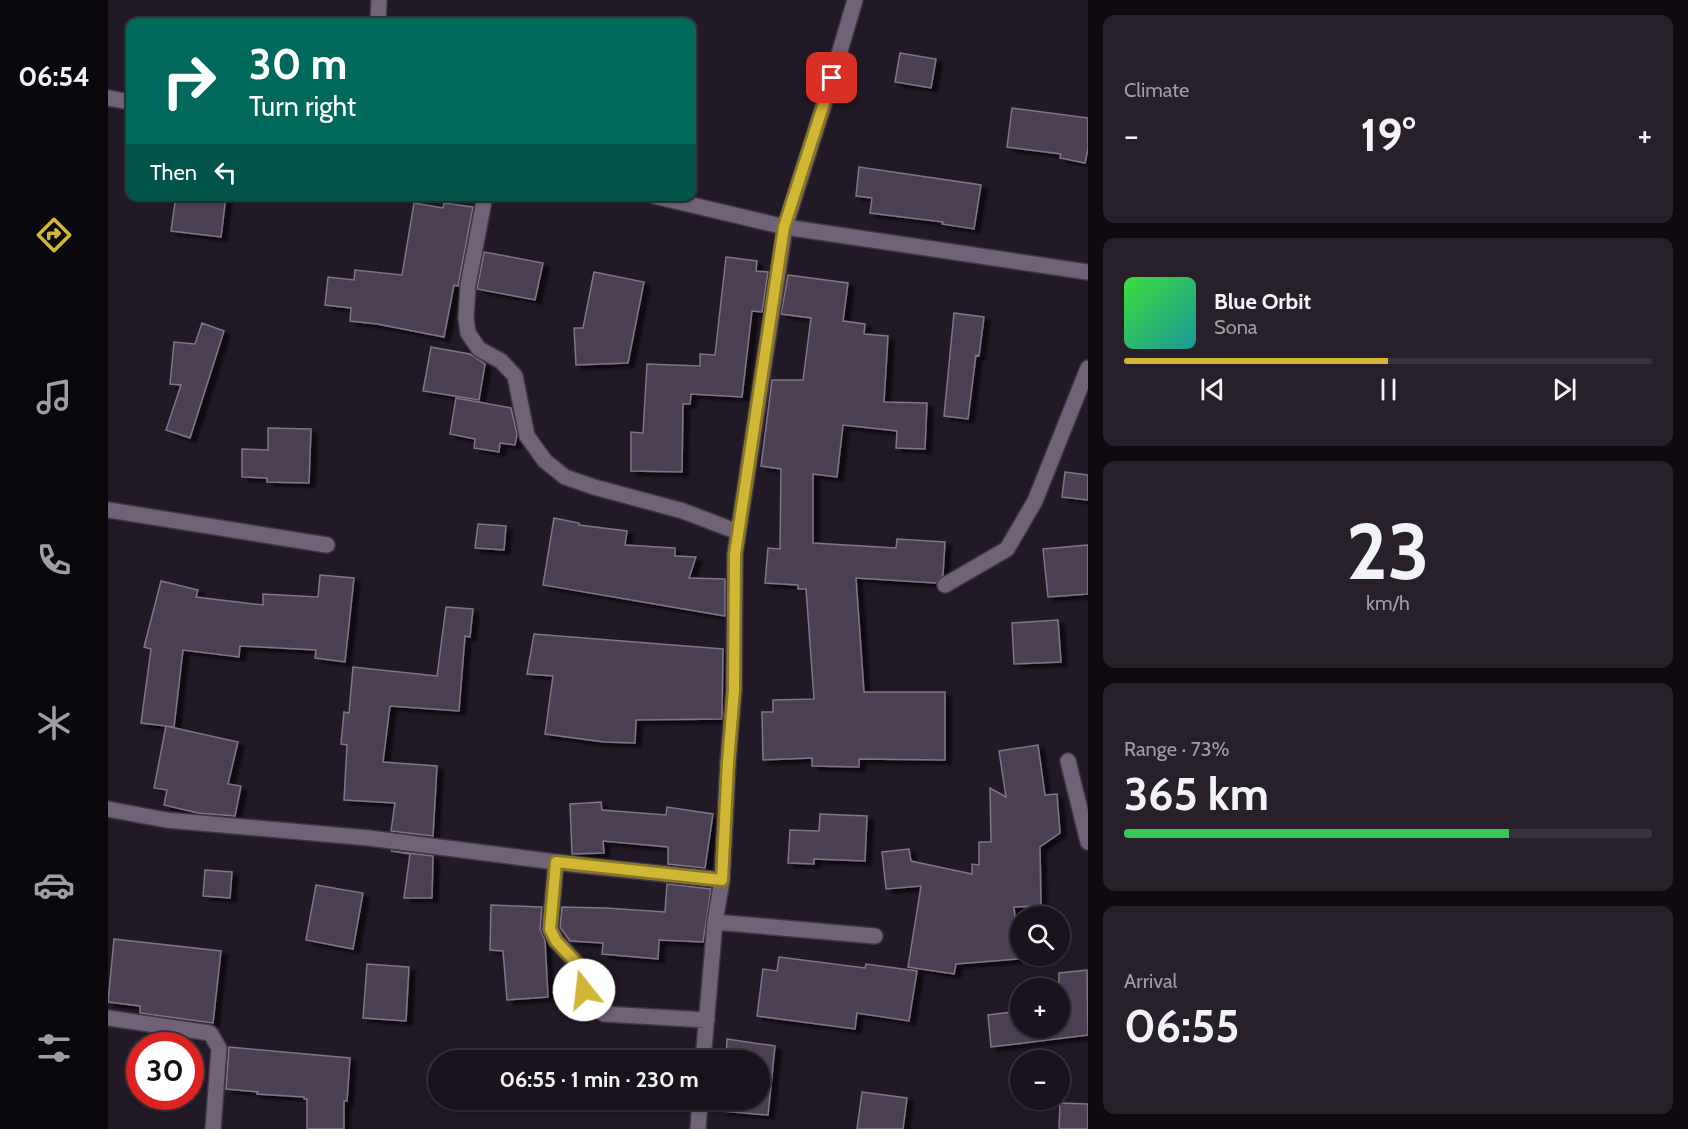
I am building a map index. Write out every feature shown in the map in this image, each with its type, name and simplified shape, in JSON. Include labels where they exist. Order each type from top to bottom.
[{"type":"street","points":[[378,18],[379,0]]},
{"type":"street","points":[[704,1050],[715,922],[722,880],[734,690],[735,554],[738,532],[784,227],[855,0]]},
{"type":"street","points":[[108,98],[126,101]]},
{"type":"street","points":[[484,201],[468,285],[466,318],[468,333],[479,349],[501,362],[516,376],[527,436],[545,461],[566,477],[683,511],[738,532]]},
{"type":"street","points":[[675,201],[784,227],[1088,272]]},
{"type":"street","points":[[945,585],[1007,549],[1035,501],[1088,368]]},
{"type":"street","points":[[108,510],[327,544]]},
{"type":"street","points":[[1068,761],[1088,842]]},
{"type":"street","points":[[108,809],[166,820],[369,838],[722,880]]},
{"type":"street","points":[[556,862],[550,929],[556,941],[585,972],[584,990],[589,1005],[604,1014],[707,1020]]},
{"type":"street","points":[[715,922],[874,936]]},
{"type":"street","points":[[108,1018],[210,1033],[219,1048],[213,1129]]},
{"type":"street","points":[[698,1129],[699,1110]]},
{"type":"building","points":[[900,53],[936,59],[931,88],[895,82]]},
{"type":"building","points":[[1012,108],[1088,118],[1088,149],[1085,163],[1060,158],[1061,154],[1007,147]]},
{"type":"building","points":[[859,167],[981,185],[974,229],[942,224],[943,222],[870,213],[872,198],[856,196]]},
{"type":"building","points":[[175,201],[225,201],[221,237],[171,231]]},
{"type":"building","points":[[414,203],[443,208],[444,203],[473,207],[458,286],[454,285],[444,337],[350,321],[351,308],[325,305],[328,277],[354,280],[355,270],[402,275]]},
{"type":"building","points":[[484,252],[543,263],[535,300],[477,289]]},
{"type":"building","points":[[726,257],[757,261],[756,271],[768,272],[762,312],[752,311],[742,397],[691,394],[690,404],[683,404],[682,472],[631,471],[631,432],[643,433],[647,364],[700,366],[700,354],[715,355]]},
{"type":"building","points":[[594,272],[644,282],[628,363],[576,365],[574,328],[583,328]]},
{"type":"building","points":[[788,275],[848,283],[843,321],[865,324],[864,334],[888,336],[884,402],[927,403],[925,449],[896,448],[897,431],[843,425],[837,477],[813,474],[813,543],[896,548],[897,539],[945,542],[943,575],[936,583],[856,578],[864,692],[945,692],[945,760],[859,759],[859,767],[812,766],[812,758],[763,760],[762,712],[773,712],[773,700],[814,699],[806,589],[798,589],[798,585],[765,583],[768,548],[780,549],[781,469],[761,466],[772,380],[803,380],[811,318],[781,314]]},
{"type":"building","points":[[954,313],[984,317],[979,356],[976,355],[968,419],[944,416]]},
{"type":"building","points":[[202,323],[224,331],[190,438],[166,430],[181,385],[170,384],[174,342],[195,344]]},
{"type":"building","points":[[431,347],[470,354],[485,364],[479,400],[423,391]]},
{"type":"building","points":[[456,398],[511,408],[517,434],[515,445],[500,443],[499,452],[474,448],[475,439],[450,434]]},
{"type":"building","points":[[268,428],[311,429],[309,483],[267,482],[267,478],[242,477],[242,449],[268,450]]},
{"type":"building","points":[[1065,472],[1088,475],[1088,500],[1062,497]]},
{"type":"building","points":[[554,518],[579,523],[579,525],[627,531],[625,545],[675,548],[675,556],[696,557],[689,578],[725,579],[725,616],[543,585]]},
{"type":"building","points":[[478,524],[506,526],[504,550],[475,548]]},
{"type":"building","points":[[1088,545],[1088,594],[1048,597],[1043,549]]},
{"type":"building","points":[[320,575],[354,578],[345,662],[315,658],[316,650],[240,646],[239,657],[183,650],[174,727],[141,723],[151,649],[144,647],[161,581],[198,590],[196,597],[263,605],[263,594],[318,597]]},
{"type":"building","points":[[446,607],[473,609],[470,637],[465,636],[459,711],[390,706],[383,762],[437,766],[433,836],[391,831],[395,803],[344,800],[347,745],[341,744],[344,712],[349,713],[353,667],[437,676]]},
{"type":"building","points":[[1058,620],[1061,662],[1014,664],[1012,623]]},
{"type":"building","points":[[534,634],[723,649],[722,719],[636,720],[635,743],[604,742],[545,734],[553,676],[527,674]]},
{"type":"building","points":[[166,726],[238,742],[228,784],[241,786],[235,816],[198,813],[164,805],[167,790],[154,788]]},
{"type":"building","points":[[1038,745],[1045,795],[1057,794],[1060,833],[1040,847],[1041,906],[1010,906],[1010,960],[956,964],[954,974],[908,967],[921,886],[886,889],[882,852],[909,849],[911,861],[972,874],[972,864],[979,865],[979,842],[991,842],[990,788],[1006,797],[999,751]]},
{"type":"building","points":[[601,802],[602,810],[666,815],[667,807],[713,814],[705,868],[668,864],[668,847],[603,841],[604,853],[572,854],[570,804]]},
{"type":"building","points":[[820,814],[867,816],[865,861],[814,859],[814,864],[788,863],[790,830],[819,831]]},
{"type":"building","points":[[391,851],[433,856],[432,898],[404,898],[410,854]]},
{"type":"building","points":[[205,870],[232,872],[230,898],[203,896]]},
{"type":"building","points":[[667,884],[711,889],[703,942],[659,940],[658,959],[602,954],[603,943],[570,941],[560,927],[562,907],[665,912]]},
{"type":"building","points":[[316,885],[363,893],[353,949],[306,940]]},
{"type":"building","points":[[491,905],[542,907],[540,929],[545,940],[548,997],[507,1000],[503,951],[490,950]]},
{"type":"building","points":[[114,939],[221,951],[213,1023],[140,1013],[140,1006],[108,1002]]},
{"type":"building","points":[[779,957],[865,968],[866,964],[917,971],[909,1021],[857,1013],[855,1029],[757,1016],[763,969],[777,971]]},
{"type":"building","points":[[367,964],[409,967],[406,1021],[363,1018]]},
{"type":"building","points":[[1087,970],[1088,1035],[1070,1037],[1070,978],[1059,978],[1059,973]]},
{"type":"building","points":[[1010,1012],[1010,1038],[1064,1038],[991,1047],[988,1015]]},
{"type":"building","points":[[727,1039],[775,1046],[770,1095],[770,1050],[726,1050]]},
{"type":"building","points":[[229,1047],[350,1058],[347,1101],[344,1101],[344,1129],[307,1129],[307,1099],[304,1097],[257,1094],[258,1092],[226,1089]]},
{"type":"building","points":[[862,1092],[907,1098],[903,1129],[857,1129]]},
{"type":"building","points":[[1070,1103],[1088,1104],[1088,1129],[1059,1129],[1060,1110],[1070,1110]]},
{"type":"building","points":[[722,1110],[769,1110],[768,1115]]},
{"type":"route","points":[[584,990],[585,972],[556,941],[550,929],[556,862],[722,880],[734,690],[735,554],[784,227],[832,78]]}]
